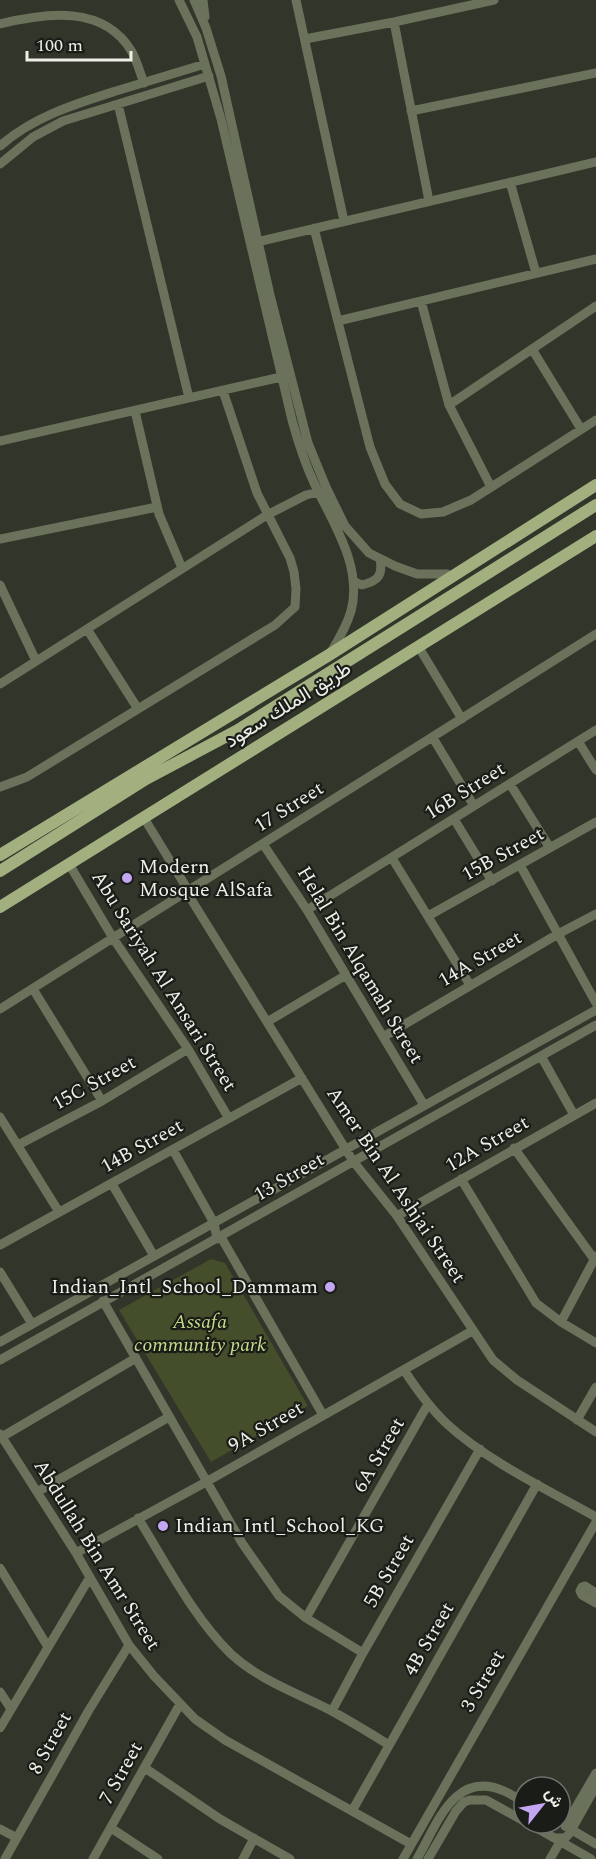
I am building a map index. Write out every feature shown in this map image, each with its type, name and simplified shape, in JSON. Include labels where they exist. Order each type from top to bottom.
[{"type":"main road","points":[[0,855],[329,656],[596,485]]},
{"type":"main road","name":"طريق الملك سعود","points":[[0,871],[146,779],[238,730],[596,505]]},
{"type":"main road","name":"طريق الملك سعود","points":[[0,908],[596,536]]},
{"type":"street","points":[[194,0],[206,28],[221,76],[257,242],[308,443],[326,487],[345,526],[369,553],[417,574],[447,574]]},
{"type":"street","points":[[203,0],[206,28]]},
{"type":"street","points":[[296,0],[344,221]]},
{"type":"street","points":[[305,39],[494,0]]},
{"type":"street","points":[[179,2],[197,37],[209,75],[281,377],[304,461],[348,557],[353,581],[351,610],[329,656]]},
{"type":"street","points":[[0,24],[29,17],[75,15],[102,23],[132,52],[144,83]]},
{"type":"street","points":[[394,22],[429,201]]},
{"type":"street","points":[[0,146],[39,119],[92,99],[205,64]]},
{"type":"street","points":[[411,111],[596,73]]},
{"type":"street","points":[[0,165],[33,137],[63,121],[209,75]]},
{"type":"street","points":[[118,104],[189,398]]},
{"type":"street","points":[[257,242],[596,162]]},
{"type":"street","points":[[510,182],[536,273]]},
{"type":"street","points":[[314,228],[369,447],[385,484],[400,504],[421,514],[443,512],[471,500],[596,420]]},
{"type":"street","points":[[338,321],[596,259]]},
{"type":"street","points":[[421,301],[449,405],[491,487]]},
{"type":"street","points":[[449,405],[596,306]]},
{"type":"street","points":[[531,350],[581,429]]},
{"type":"street","points":[[0,441],[281,377]]},
{"type":"street","points":[[0,787],[27,777],[275,625],[295,607],[296,589],[292,565],[267,515],[243,456],[223,391]]},
{"type":"street","points":[[135,411],[157,507],[182,568]]},
{"type":"street","points":[[0,684],[267,515],[306,495],[318,492]]},
{"type":"street","points":[[0,539],[157,507]]},
{"type":"street","points":[[353,581],[362,585],[372,583],[381,572],[380,559]]},
{"type":"street","points":[[0,585],[36,661]]},
{"type":"street","points":[[87,629],[138,709]]},
{"type":"street","name":"17 Street","points":[[0,1009],[596,634]]},
{"type":"street","points":[[418,646],[462,719]]},
{"type":"street","name":"16B Street","points":[[307,910],[596,730]]},
{"type":"street","points":[[433,738],[474,806]]},
{"type":"street","points":[[578,741],[596,770]]},
{"type":"street","points":[[510,784],[550,848]]},
{"type":"street","name":"Amer Bin Al Ashjai Street","points":[[144,818],[345,1149],[397,1216],[493,1360],[517,1380],[596,1432]]},
{"type":"street","points":[[454,819],[492,880]]},
{"type":"street","name":"15B Street","points":[[428,916],[596,822]]},
{"type":"street","name":"Helal Bin Alqamah Street","points":[[263,844],[307,910],[424,1105]]},
{"type":"street","points":[[0,848],[14,846]]},
{"type":"street","points":[[392,858],[470,985]]},
{"type":"street","name":"Abu Sariyah Al Ansari Street","points":[[69,864],[113,938],[188,1049],[228,1117]]},
{"type":"street","points":[[520,865],[596,1003]]},
{"type":"street","name":"14A Street","points":[[383,1037],[596,914]]},
{"type":"street","points":[[267,1022],[346,975]]},
{"type":"street","points":[[33,989],[102,1101]]},
{"type":"street","name":"13 Street","points":[[0,1342],[596,1010]]},
{"type":"street","name":"13 Street","points":[[0,1360],[596,1025]]},
{"type":"street","name":"15C Street","points":[[18,1145],[102,1101],[188,1049]]},
{"type":"street","points":[[541,1056],[574,1115]]},
{"type":"street","name":"14B Street","points":[[0,1245],[302,1078]]},
{"type":"street","name":"12A Street","points":[[397,1216],[596,1103]]},
{"type":"street","points":[[0,1117],[59,1212]]},
{"type":"street","points":[[514,1148],[595,1258],[561,1322]]},
{"type":"street","points":[[173,1150],[214,1223],[219,1238],[323,1415]]},
{"type":"street","points":[[461,1179],[536,1303],[561,1322],[596,1343]]},
{"type":"street","points":[[112,1184],[154,1256]]},
{"type":"street","points":[[0,1272],[32,1324]]},
{"type":"street","points":[[104,1302],[242,1543],[279,1596],[306,1618],[363,1653]]},
{"type":"street","name":"9A Street","points":[[76,1553],[472,1331]]},
{"type":"street","points":[[1,1436],[135,1358]]},
{"type":"street","points":[[404,1370],[428,1404],[447,1424],[480,1449],[596,1520]]},
{"type":"street","points":[[577,1420],[596,1387]]},
{"type":"street","name":"6A Street","points":[[306,1618],[428,1404]]},
{"type":"street","points":[[37,1492],[169,1417]]},
{"type":"street","name":"Abdullah Bin Amr Street","points":[[1,1436],[76,1553],[129,1645],[154,1676],[195,1719],[225,1740],[411,1844]]},
{"type":"street","name":"5B Street","points":[[332,1711],[480,1449]]},
{"type":"street","name":"4B Street","points":[[352,1811],[537,1484]]},
{"type":"street","points":[[138,1518],[191,1604],[213,1635],[232,1655],[261,1676],[332,1711],[389,1745]]},
{"type":"street","name":"3 Street","points":[[403,1859],[596,1520]]},
{"type":"street","points":[[0,1568],[48,1647]]},
{"type":"street","points":[[0,1728],[90,1577]]},
{"type":"street","points":[[596,1593],[585,1586],[580,1591],[582,1595],[596,1603]]},
{"type":"street","name":"8 Street","points":[[5,1859],[89,1710],[129,1645]]},
{"type":"street","points":[[0,1692],[11,1709]]},
{"type":"street","name":"7 Street","points":[[93,1859],[180,1704]]},
{"type":"street","points":[[145,1768],[175,1790],[290,1859]]},
{"type":"street","points":[[572,1815],[596,1773]]},
{"type":"street","points":[[417,1859],[448,1806],[457,1794],[466,1788],[486,1786],[512,1796]]},
{"type":"street","points":[[572,1818],[596,1786]]},
{"type":"street","points":[[466,1788],[478,1799],[496,1805],[512,1814]]},
{"type":"street","points":[[428,1859],[456,1810],[464,1802],[478,1799]]},
{"type":"street","points":[[111,1828],[158,1859]]},
{"type":"street","points":[[0,1829],[17,1838]]},
{"type":"street","points":[[572,1829],[596,1843]]},
{"type":"street","points":[[548,1835],[591,1859]]},
{"type":"street","points":[[557,1840],[565,1838],[565,1835]]},
{"type":"street","points":[[243,1859],[254,1838]]},
{"type":"street","points":[[550,1859],[557,1840]]},
{"type":"green space","name":"Assafa community park","points":[[211,1259],[225,1263],[308,1406],[211,1462],[119,1310]]},
{"type":"place","name":"Modern Mosque AlSafa","points":[[127,878]]},
{"type":"place","name":"Indian_Intl_School_Dammam","points":[[330,1287]]},
{"type":"place","name":"Indian_Intl_School_KG","points":[[163,1526]]}]
